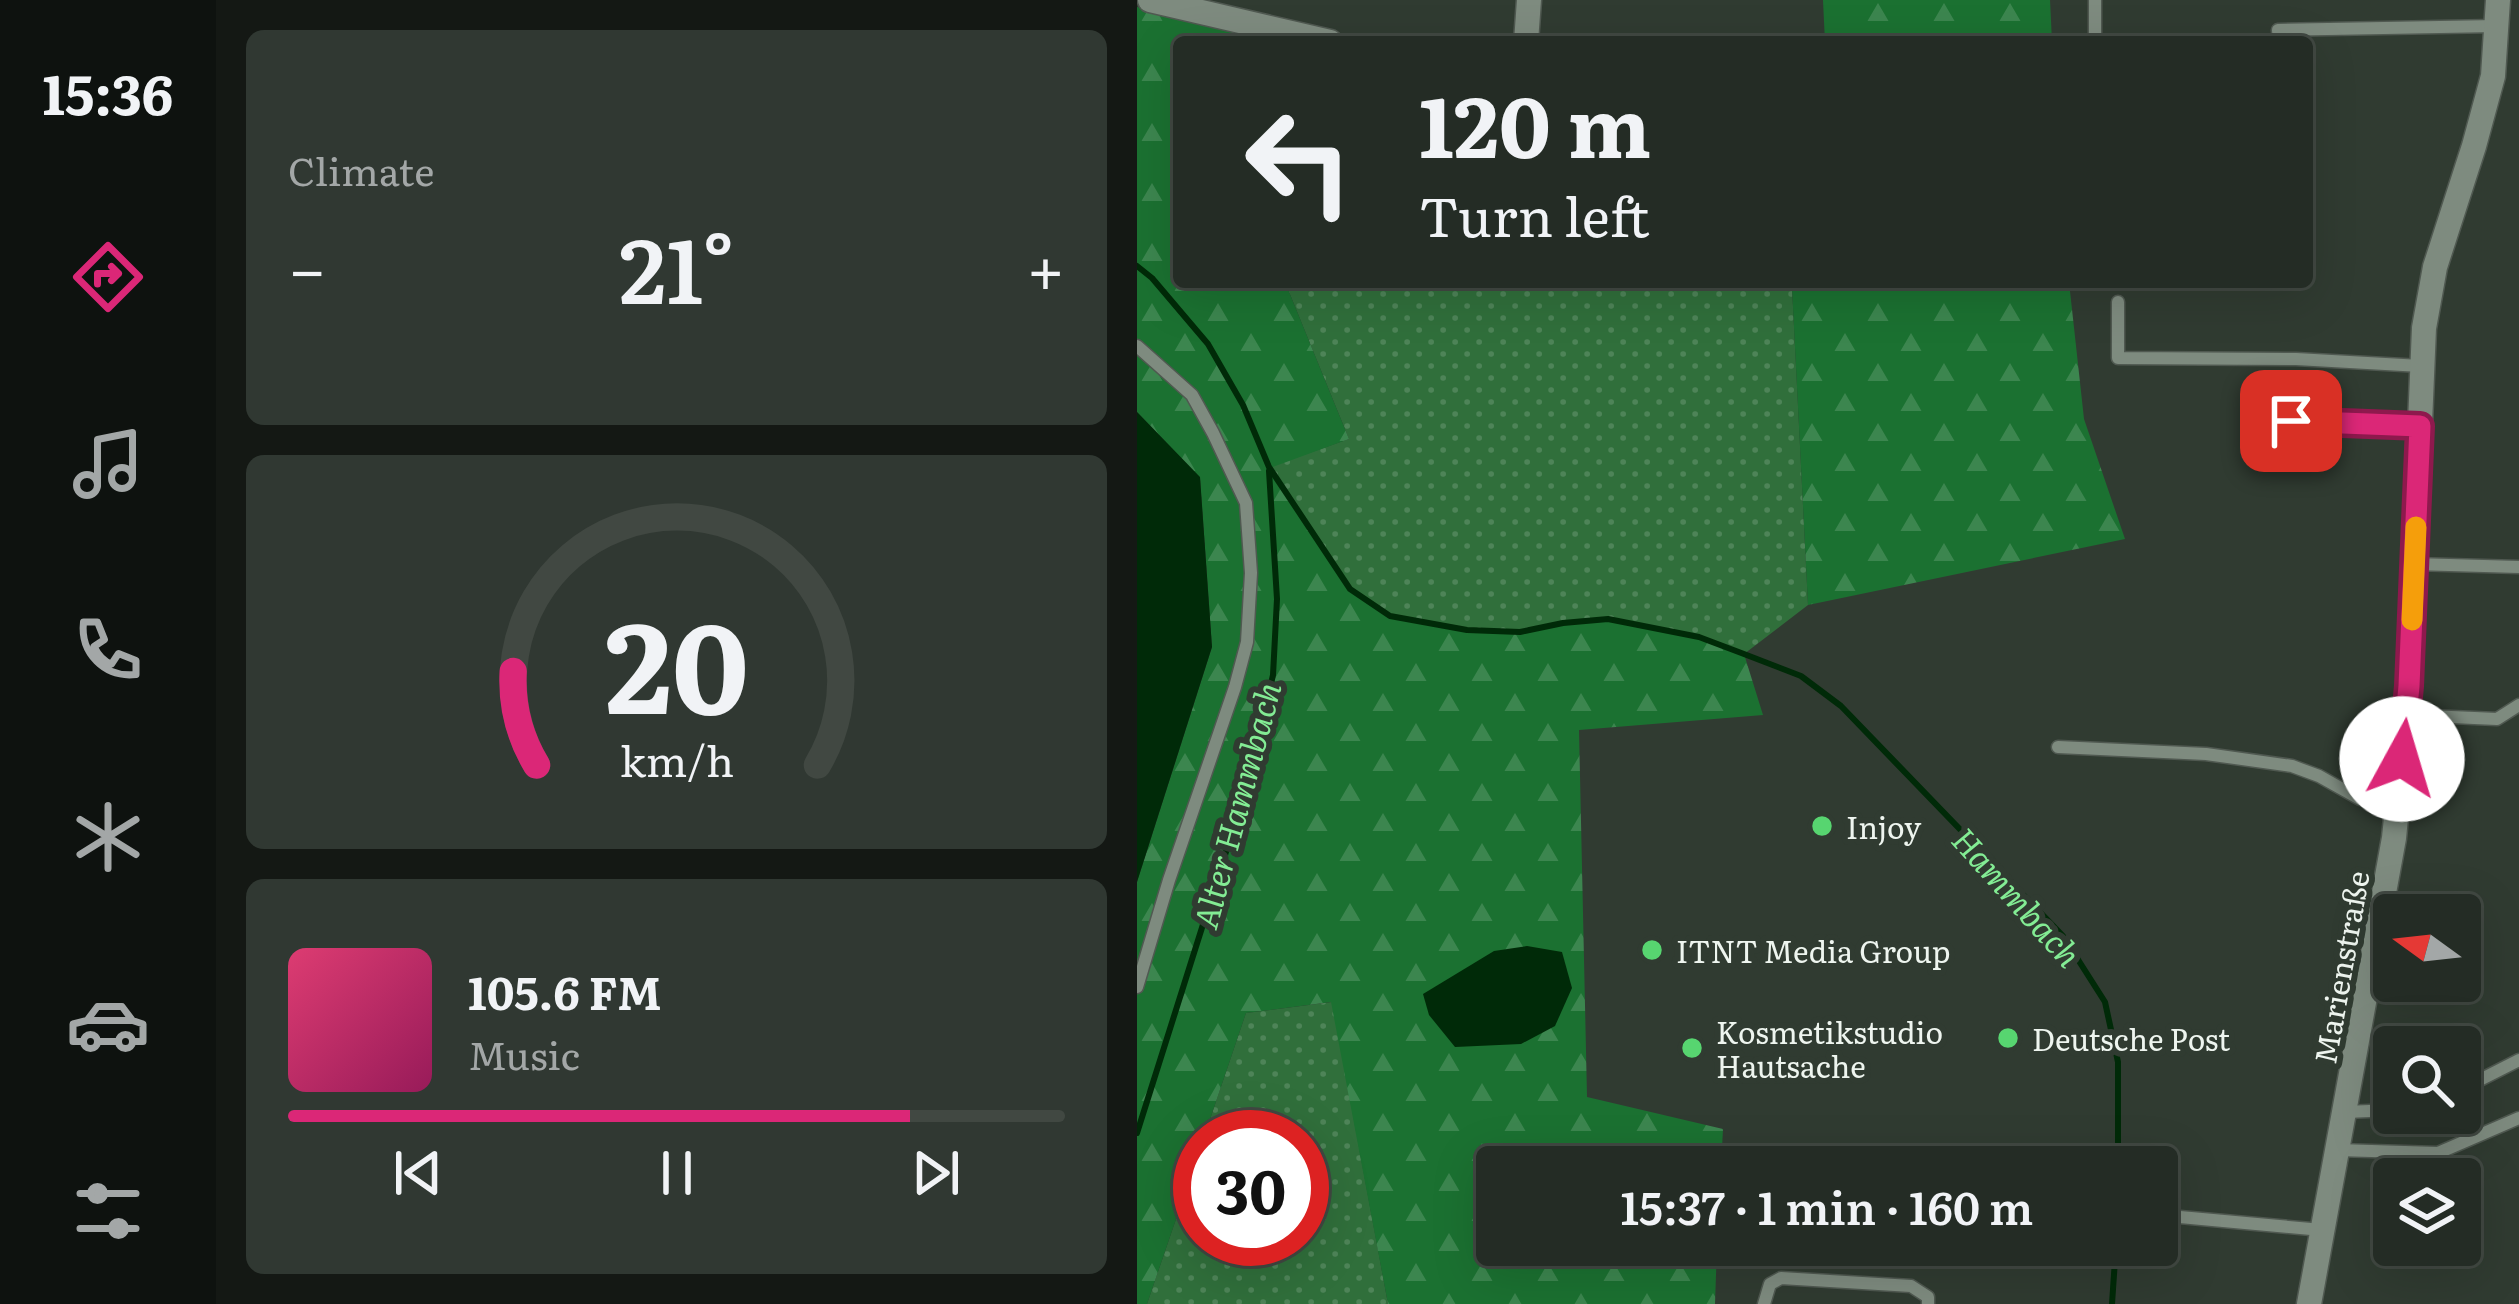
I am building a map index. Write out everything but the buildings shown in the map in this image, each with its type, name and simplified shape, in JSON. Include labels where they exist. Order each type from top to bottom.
[{"type":"street","points":[[1151,0],[1304,36]]},
{"type":"street","points":[[1526,36],[1529,0]]},
{"type":"street","name":"Marienstraße","points":[[2309,1304],[2394,838],[2406,716],[2424,328],[2435,266],[2493,76],[2498,0]]},
{"type":"lane","points":[[2095,0],[2095,36]]},
{"type":"lane","points":[[2278,36],[2278,30],[2497,26]]},
{"type":"lane","points":[[2118,302],[2118,358],[2296,359],[2423,366]]},
{"type":"lane","points":[[1137,346],[1192,395],[1213,433],[1246,503],[1251,573],[1247,642],[1235,688],[1137,987]]},
{"type":"lane","points":[[2255,419],[2420,426]]},
{"type":"lane","points":[[2414,564],[2519,567]]},
{"type":"lane","points":[[2406,716],[2497,719],[2519,705]]},
{"type":"lane","points":[[2058,747],[2206,754],[2278,763],[2303,769],[2360,799],[2397,803]]},
{"type":"lane","points":[[2481,1079],[2519,1060]]},
{"type":"lane","points":[[2345,1112],[2373,1111]]},
{"type":"lane","points":[[2338,1150],[2438,1153],[2519,1118]]},
{"type":"lane","points":[[2178,1217],[2323,1230]]},
{"type":"lane","points":[[1764,1304],[1770,1283],[1781,1278],[1911,1286],[1928,1297],[1927,1304]]},
{"type":"shaded area","points":[[1287,288],[1792,288],[1808,605],[1744,654],[1699,637],[1563,623],[1520,632],[1467,630],[1390,616],[1350,589],[1269,467],[1349,439]]},
{"type":"shaded area","points":[[1137,412],[1200,477],[1212,647],[1137,882]]},
{"type":"shaded area","points":[[1527,946],[1562,952],[1572,988],[1555,1026],[1521,1044],[1455,1047],[1429,1015],[1423,994],[1494,951]]},
{"type":"shaded area","points":[[1332,1002],[1388,1304],[1147,1304],[1173,1228],[1173,1266],[1329,1266],[1329,1110],[1213,1110],[1246,1013]]},
{"type":"green space","points":[[1823,0],[2050,0],[2052,36],[1825,36]]},
{"type":"green space","points":[[1137,7],[1260,36],[1173,36],[1173,288],[1287,288],[1349,439],[1270,468],[1350,589],[1390,616],[1467,630],[1520,632],[1608,619],[1699,637],[1744,654],[1763,715],[1579,730],[1587,1097],[1723,1129],[1722,1146],[1476,1146],[1476,1266],[1716,1266],[1715,1304],[1388,1304],[1331,1002],[1246,1013],[1213,1110],[1173,1110],[1173,1228],[1147,1304],[1137,1304],[1137,882],[1212,647],[1200,478],[1137,412]]},
{"type":"green space","points":[[1792,288],[2070,288],[2084,419],[2125,539],[1808,605]]},
{"type":"waterway","name":"Hammbach","points":[[1137,266],[1208,344],[1243,405],[1269,467],[1350,589],[1390,616],[1467,630],[1520,632],[1608,619],[1699,637],[1801,676],[1841,706],[2063,936],[2105,1002],[2118,1062],[2118,1146]]},
{"type":"waterway","name":"Alter Hammbach","points":[[1137,1133],[1250,776],[1273,675],[1277,599],[1269,471]]},
{"type":"waterway","name":"Hammbach","points":[[2112,1304],[2115,1266]]},
{"type":"slow traffic","points":[[2412,620],[2416,527]]},
{"type":"place","name":"Injoy","points":[[1822,826]]},
{"type":"place","name":"ITNT Media Group","points":[[1652,950]]},
{"type":"place","name":"Deutsche Post","points":[[2008,1038]]},
{"type":"place","name":"Kosmetikstudio Hautsache","points":[[1692,1048]]},
{"type":"route","points":[[2291,421],[2420,426],[2402,759]]}]
